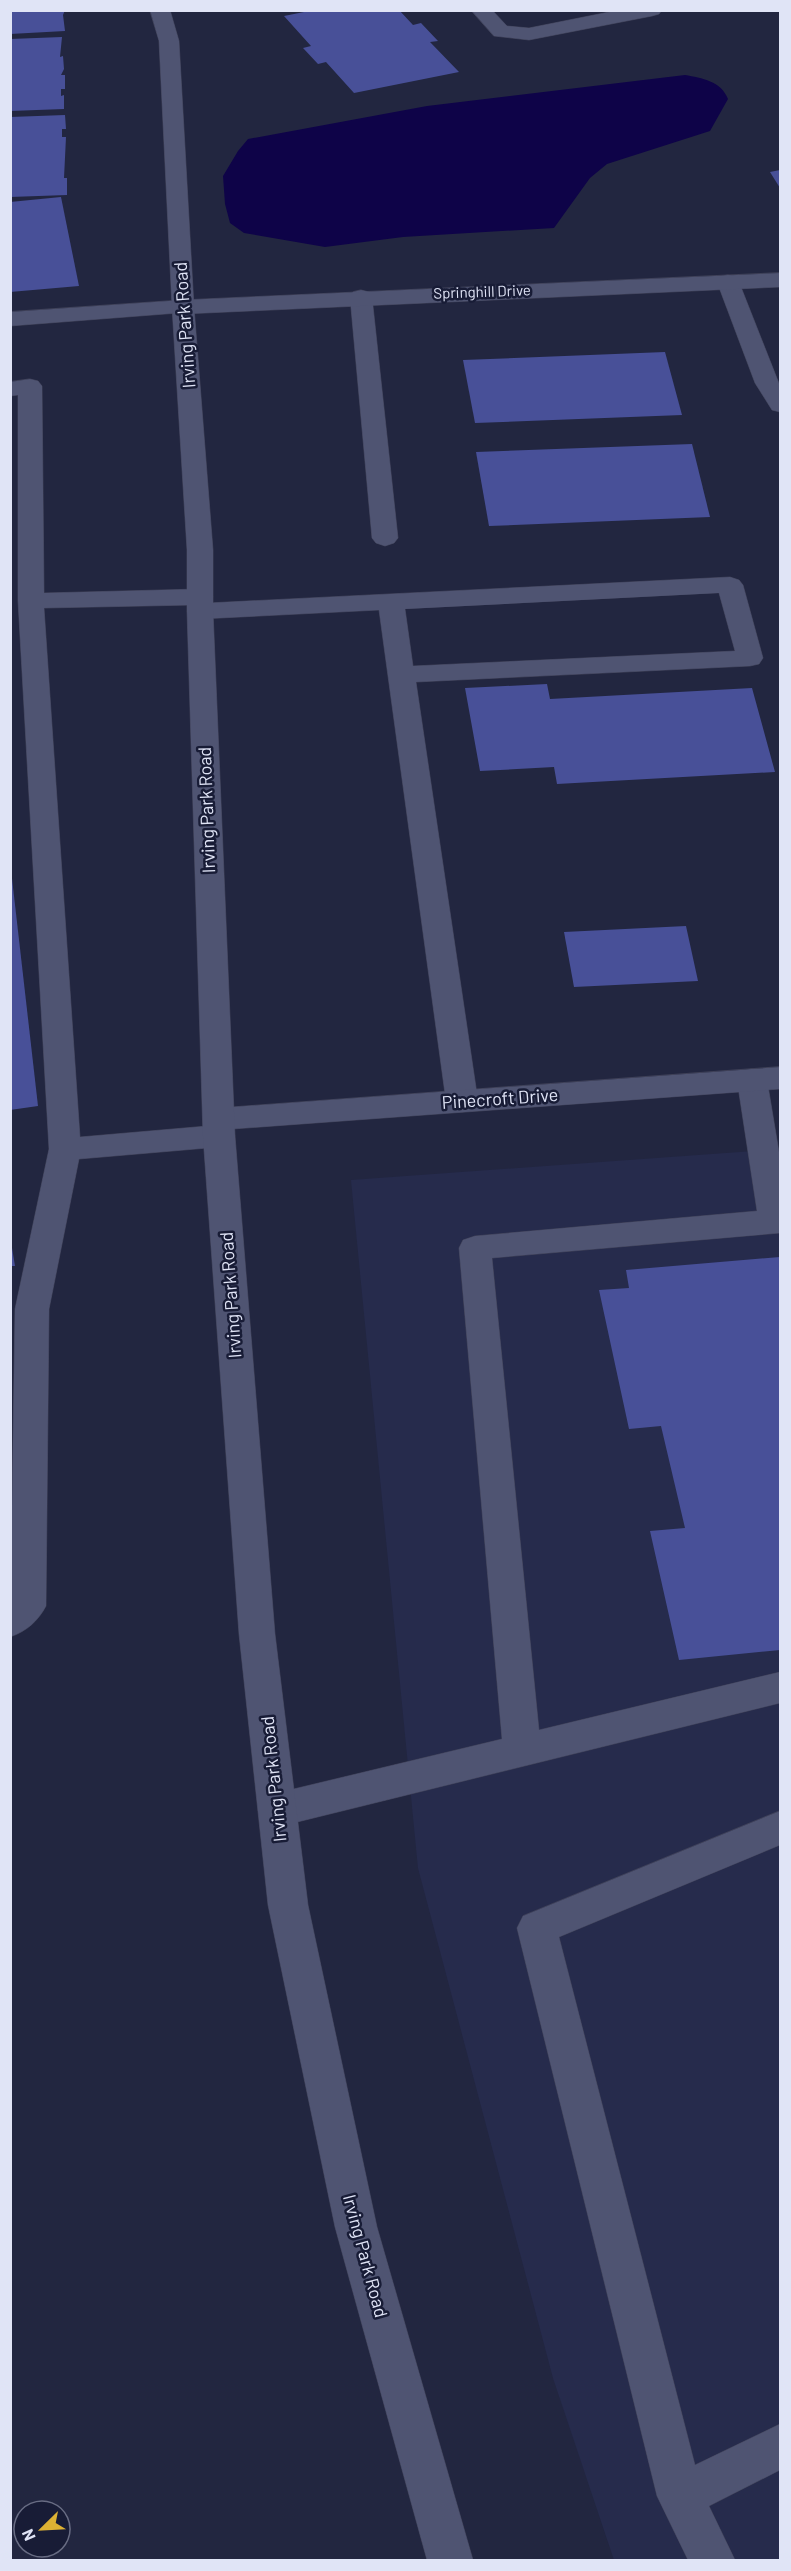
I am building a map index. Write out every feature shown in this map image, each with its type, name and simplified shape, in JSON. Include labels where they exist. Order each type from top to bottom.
[{"type":"main road","name":"Irving Park Road","points":[[160,10],[170,41],[183,307],[200,550],[219,1127],[257,1634],[277,1810],[288,1905],[356,2228],[450,2560]]},
{"type":"main road","points":[[481,10],[501,32],[529,34],[652,10]]},
{"type":"main road","name":"Springhill Drive","points":[[10,319],[361,297],[780,280]]},
{"type":"main road","points":[[728,282],[767,383],[780,405]]},
{"type":"main road","points":[[361,297],[385,538]]},
{"type":"main road","points":[[10,389],[30,386],[31,601],[65,1149],[21,1310],[28,1606],[10,1622]]},
{"type":"main road","points":[[31,601],[200,604],[391,602],[730,585],[750,658],[401,675]]},
{"type":"main road","points":[[391,602],[462,1101]]},
{"type":"main road","points":[[522,1752],[475,1248],[778,1221],[766,1079]]},
{"type":"main road","name":"Pinecroft Drive","points":[[65,1149],[219,1127],[462,1101],[766,1079]]},
{"type":"main road","points":[[277,1810],[780,1688]]},
{"type":"main road","points":[[702,2557],[680,2496],[537,1928],[780,1828]]},
{"type":"main road","points":[[680,2496],[780,2446]]},
{"type":"shaded area","points":[[685,75],[716,84],[728,99],[710,131],[607,164],[590,178],[554,228],[403,237],[325,247],[244,233],[230,223],[225,204],[223,176],[248,139],[427,106]]},
{"type":"shaded area","points":[[780,1149],[780,2560],[614,2560],[553,2378],[418,1868],[351,1180]]},
{"type":"building","points":[[10,10],[65,10],[63,15],[65,31],[10,34]]},
{"type":"building","points":[[314,10],[399,10],[413,25],[421,23],[438,41],[430,42],[459,72],[354,93],[326,62],[318,64],[303,48],[311,46],[284,16]]},
{"type":"building","points":[[62,37],[60,57],[63,56],[64,69],[61,75],[65,75],[65,89],[61,89],[61,96],[64,95],[64,109],[10,111],[10,39]]},
{"type":"building","points":[[65,115],[66,129],[62,129],[62,137],[66,137],[64,178],[67,178],[67,195],[10,197],[10,117]]},
{"type":"building","points":[[780,170],[780,188],[770,172]]},
{"type":"building","points":[[61,197],[79,286],[10,292],[10,202]]},
{"type":"building","points":[[665,352],[682,415],[475,423],[463,360]]},
{"type":"building","points":[[692,444],[710,517],[489,526],[476,452]]},
{"type":"building","points":[[547,684],[550,699],[752,688],[775,772],[557,784],[554,767],[480,771],[465,688]]},
{"type":"building","points":[[10,861],[38,1106],[10,1110]]},
{"type":"building","points":[[686,926],[698,981],[574,987],[564,932]]},
{"type":"building","points":[[10,1236],[15,1266],[10,1266]]},
{"type":"building","points":[[780,1257],[780,1650],[679,1660],[650,1531],[685,1528],[661,1426],[629,1429],[599,1290],[629,1288],[626,1270]]}]
